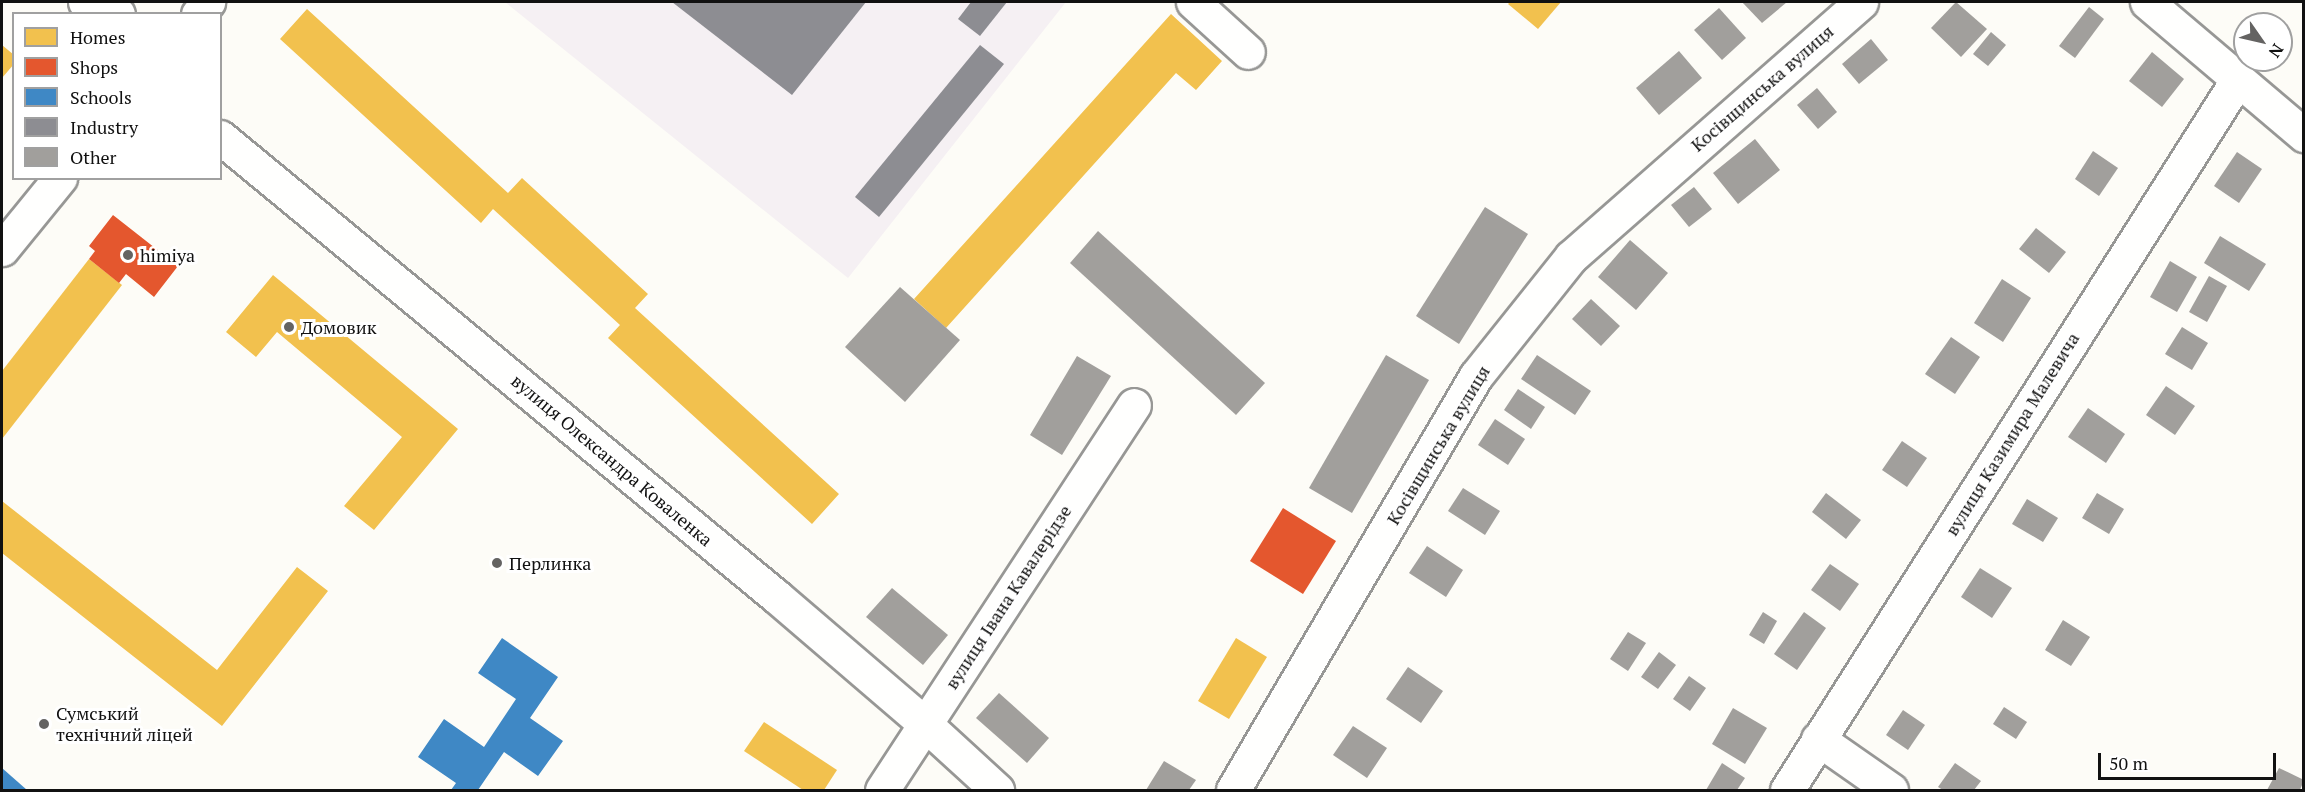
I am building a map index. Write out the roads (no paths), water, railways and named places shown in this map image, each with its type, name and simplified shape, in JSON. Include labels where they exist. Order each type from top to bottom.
[{"type":"street","points":[[85,2],[112,12]]},
{"type":"street","points":[[1193,2],[1248,52]]},
{"type":"street","name":"Косівщинська вулиця","points":[[1233,790],[1476,376],[1571,257],[1861,2]]},
{"type":"street","points":[[2147,2],[2304,135]]},
{"type":"street","name":"вулиця Казимира Малевича","points":[[1787,790],[2238,79]]},
{"type":"street","name":"вулиця Олександра Коваленка","points":[[222,139],[759,582],[925,724],[997,790]]},
{"type":"street","points":[[2,249],[58,180]]},
{"type":"street","name":"вулиця Івана Кавалерідзе","points":[[882,790],[1134,405]]},
{"type":"street","points":[[1818,739],[1891,790]]},
{"type":"place","name":"himiya","points":[[128,255]]},
{"type":"place","name":"Домовик","points":[[289,327]]},
{"type":"place","name":"Перлинка","points":[[497,563]]},
{"type":"place","name":"Сумський технічний ліцей","points":[[44,724]]}]
